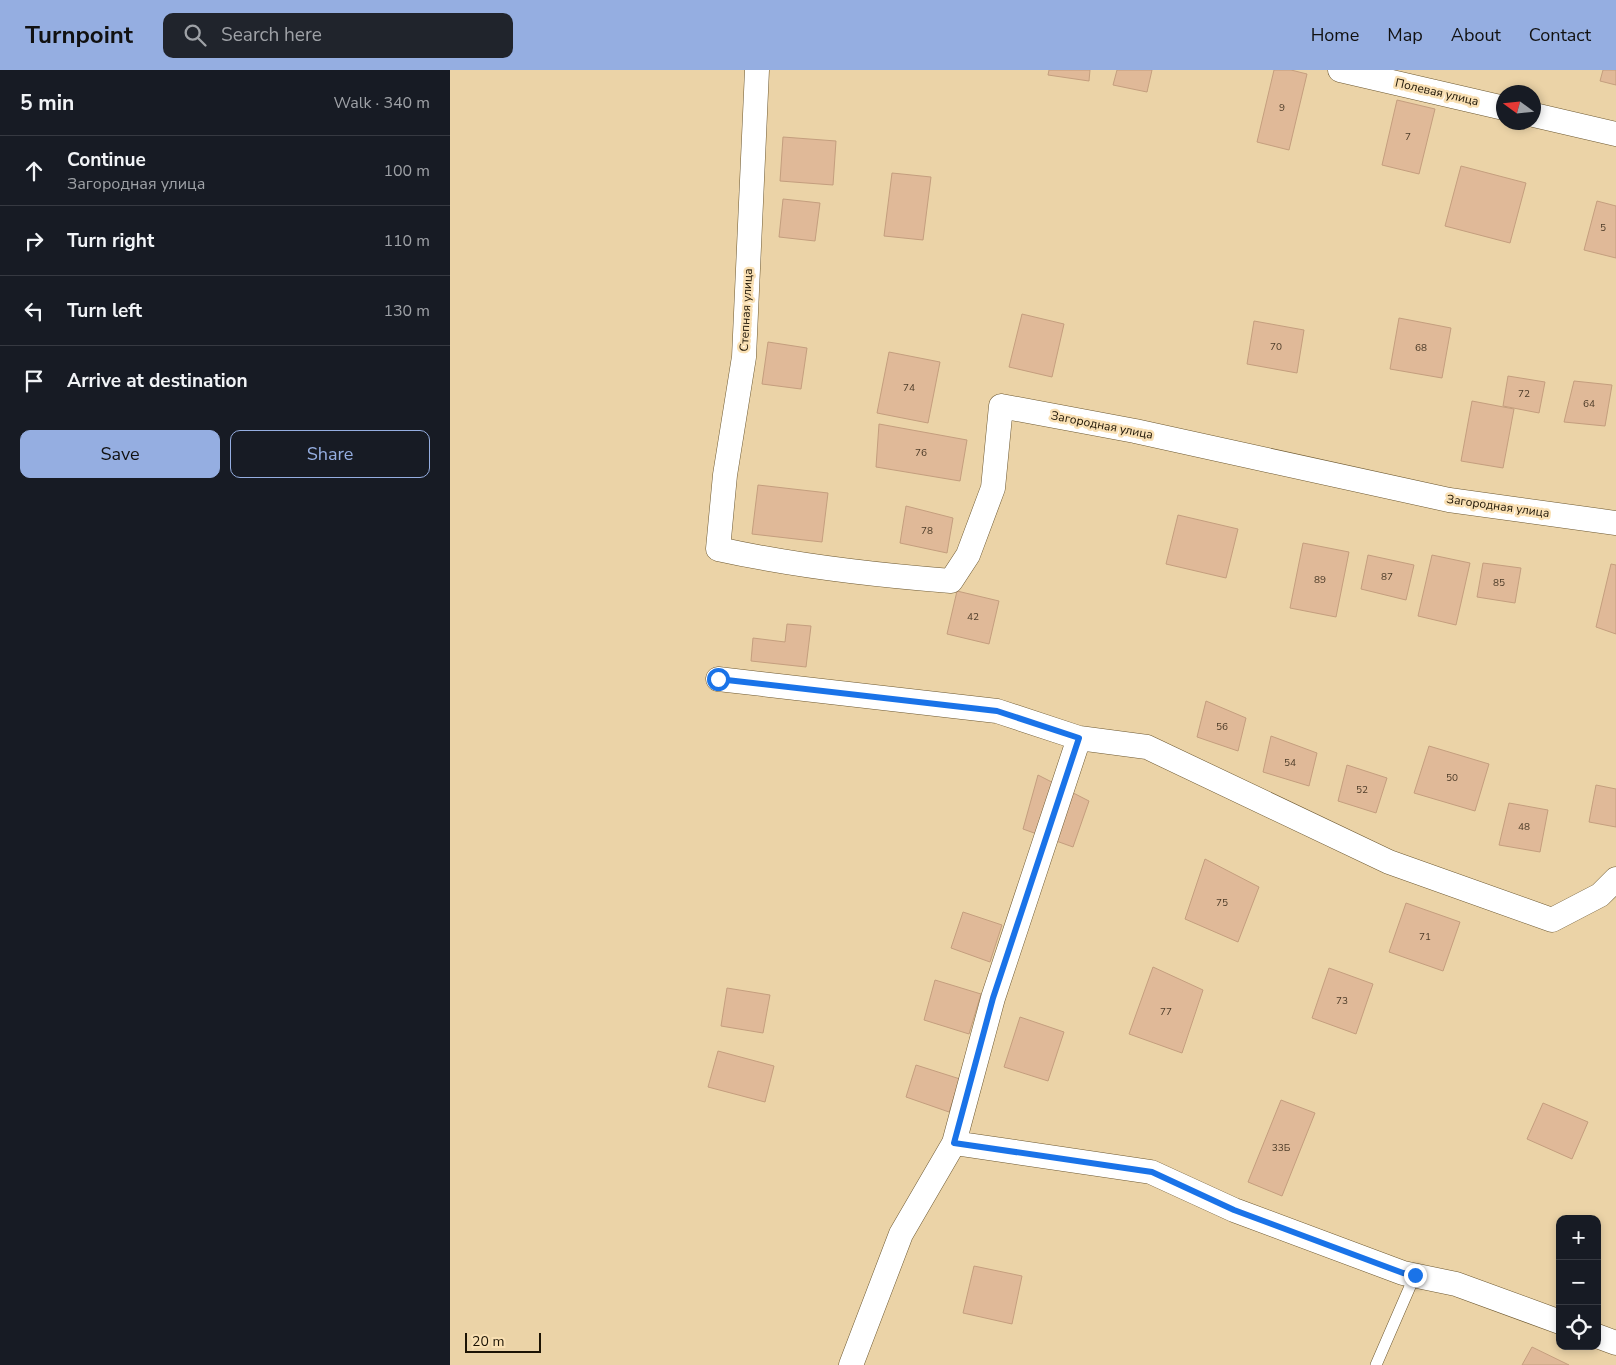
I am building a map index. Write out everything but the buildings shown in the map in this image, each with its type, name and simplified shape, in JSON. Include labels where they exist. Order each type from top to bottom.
[{"type":"street","name":"Степная улица","points":[[718,549],[725,475],[744,357],[757,70]]},
{"type":"street","name":"Полевая улица","points":[[1340,70],[1496,106]]},
{"type":"street","points":[[1541,117],[1616,134]]},
{"type":"street","name":"Загородная улица","points":[[718,549],[768,560],[872,575],[952,581],[968,555],[993,488],[1001,406],[1135,431],[1449,500],[1616,523]]},
{"type":"street","points":[[718,679],[997,711],[1079,738],[1147,747],[1389,862],[1552,920],[1600,895],[1616,879]]},
{"type":"street","points":[[851,1365],[901,1234],[954,1143],[993,998],[1079,738]]},
{"type":"street","points":[[954,1143],[1152,1172],[1234,1210],[1403,1273],[1456,1284],[1556,1321]]},
{"type":"street","points":[[1601,1337],[1616,1343]]},
{"type":"lane","points":[[1376,1365],[1415,1275]]},
{"type":"route","points":[[718,679],[997,711],[1079,738],[993,998],[954,1143],[1152,1172],[1234,1210],[1403,1273],[1415,1275]]}]
